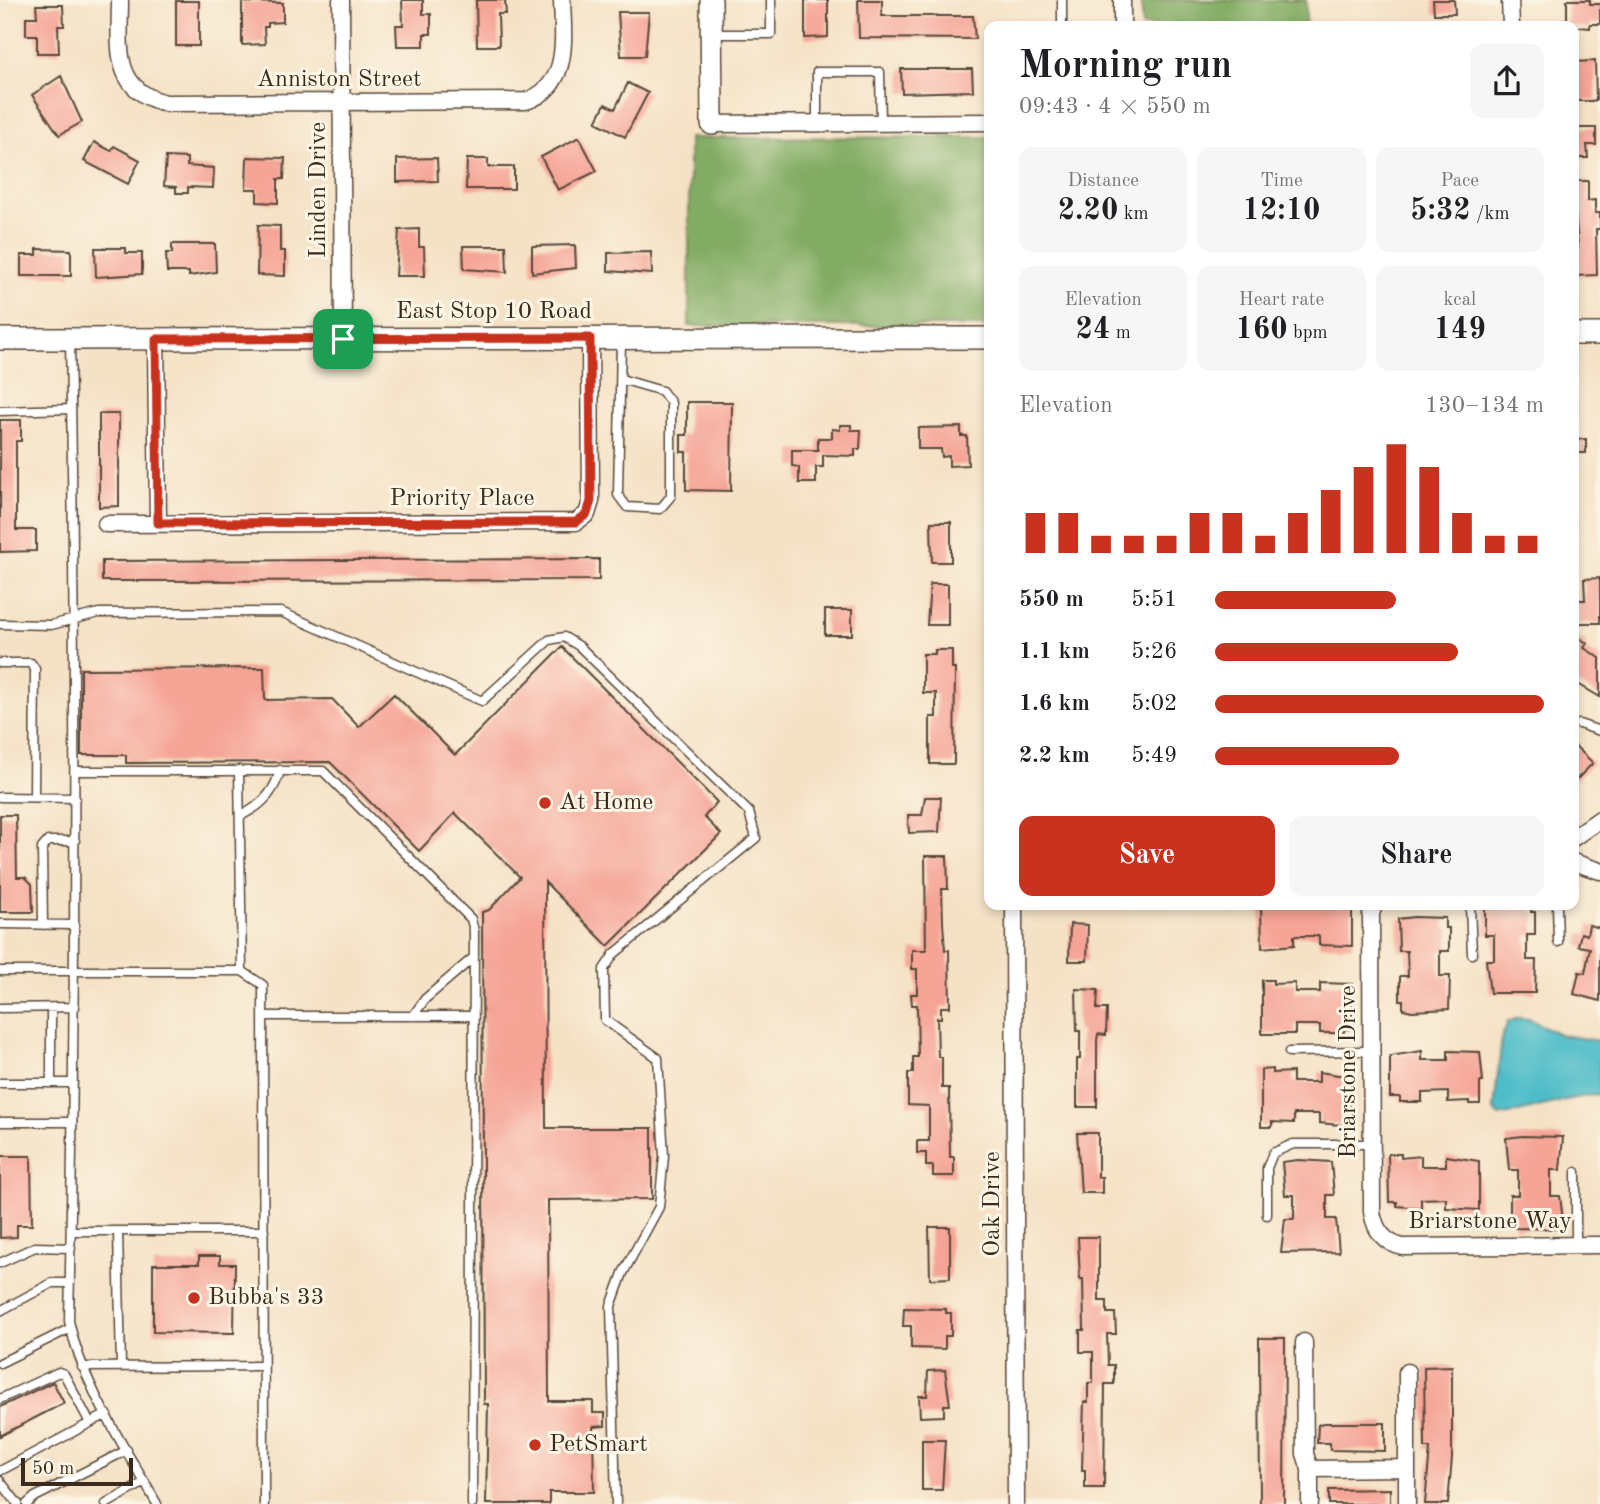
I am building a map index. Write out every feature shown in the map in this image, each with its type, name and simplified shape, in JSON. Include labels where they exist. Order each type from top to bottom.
[{"type":"street","name":"Anniston Street","points":[[120,0],[121,63],[134,87],[147,97],[166,103],[520,102],[546,90],[557,74],[562,60],[562,0]]},
{"type":"street","name":"Linden Drive","points":[[341,0],[343,339]]},
{"type":"street","points":[[711,0],[712,124],[984,122]]},
{"type":"street","points":[[1122,0],[1122,21]]},
{"type":"street","points":[[1510,0],[1511,21]]},
{"type":"street","points":[[1579,334],[1600,334]]},
{"type":"street","name":"Priority Place","points":[[106,524],[576,522],[587,514],[591,501],[590,338]]},
{"type":"street","name":"East Stop 10 Road","points":[[0,339],[984,338]]},
{"type":"street","points":[[156,339],[158,523]]},
{"type":"street","points":[[1579,834],[1600,819]]},
{"type":"street","points":[[1579,864],[1600,871]]},
{"type":"street","name":"Oak Drive","points":[[1014,910],[1017,1504]]},
{"type":"street","name":"Briarstone Drive","points":[[1372,910],[1372,1212],[1374,1224],[1383,1237]]},
{"type":"street","name":"Briarstone Way","points":[[1383,1237],[1403,1247],[1600,1245]]},
{"type":"street","points":[[1304,1342],[1305,1454],[1310,1469],[1310,1504]]},
{"type":"street","points":[[1407,1372],[1407,1504]]},
{"type":"street","points":[[1310,1469],[1407,1468]]},
{"type":"lane","points":[[712,34],[771,34],[771,0]]},
{"type":"lane","points":[[1062,0],[1062,21]]},
{"type":"lane","points":[[817,123],[817,72],[880,72],[881,122]]},
{"type":"lane","points":[[621,338],[618,495],[627,507],[660,509],[671,496],[671,403],[662,391],[621,379]]},
{"type":"lane","points":[[70,339],[75,620],[75,1007],[71,1328],[82,1367],[157,1504]]},
{"type":"lane","points":[[0,411],[71,409]]},
{"type":"lane","points":[[0,624],[51,625],[99,613],[281,612],[482,701],[549,640],[564,636],[579,646],[749,812],[756,838],[614,954],[604,969],[605,1020],[658,1058],[664,1156],[659,1208],[623,1273],[611,1307],[616,1504]]},
{"type":"lane","points":[[0,663],[32,663],[35,669],[34,797]]},
{"type":"lane","points":[[1579,724],[1600,731]]},
{"type":"lane","points":[[239,770],[242,971]]},
{"type":"lane","points":[[240,816],[254,810],[276,787],[280,770]]},
{"type":"lane","points":[[75,771],[323,771],[471,919],[474,957],[472,1504]]},
{"type":"lane","points":[[0,797],[75,799]]},
{"type":"lane","points":[[43,925],[42,848],[48,841],[75,841]]},
{"type":"lane","points":[[1471,910],[1472,954]]},
{"type":"lane","points":[[1557,910],[1558,942]]},
{"type":"lane","points":[[0,924],[75,925]]},
{"type":"lane","points":[[413,1016],[425,999],[474,957]]},
{"type":"lane","points":[[0,971],[242,971],[263,985],[264,1504]]},
{"type":"lane","points":[[0,1008],[75,1007]]},
{"type":"lane","points":[[51,1008],[51,1083]]},
{"type":"lane","points":[[263,1016],[474,1016]]},
{"type":"lane","points":[[1289,1052],[1371,1051]]},
{"type":"lane","points":[[0,1083],[73,1083]]},
{"type":"lane","points":[[0,1122],[72,1122]]},
{"type":"lane","points":[[1267,1215],[1267,1168],[1273,1153],[1293,1144],[1372,1144]]},
{"type":"lane","points":[[1576,1172],[1576,1245]]},
{"type":"lane","points":[[71,1231],[264,1231]]},
{"type":"lane","points":[[118,1231],[121,1367]]},
{"type":"lane","points":[[0,1263],[35,1247],[71,1248]]},
{"type":"lane","points":[[0,1311],[52,1283],[70,1283]]},
{"type":"lane","points":[[1,1362],[71,1328]]},
{"type":"lane","points":[[82,1367],[264,1366]]},
{"type":"lane","points":[[0,1399],[59,1372],[64,1374],[90,1423]]},
{"type":"lane","points":[[0,1471],[107,1414]]},
{"type":"lane","points":[[27,1504],[35,1497],[127,1450]]},
{"type":"lane","points":[[0,1481],[18,1504]]},
{"type":"lane","points":[[106,1504],[145,1482]]},
{"type":"green space","points":[[1142,0],[1306,0],[1306,21],[1142,21]]},
{"type":"green space","points":[[984,137],[984,326],[689,326],[689,138]]},
{"type":"water","points":[[1518,1018],[1529,1019],[1561,1035],[1600,1041],[1600,1094],[1498,1116],[1494,1110],[1502,1036],[1508,1022]]},
{"type":"building","points":[[402,0],[423,0],[423,14],[431,14],[431,34],[424,34],[424,46],[397,46],[396,25],[403,25]]},
{"type":"building","points":[[476,0],[505,0],[506,14],[498,14],[499,46],[477,46]]},
{"type":"building","points":[[805,0],[828,0],[828,37],[805,38]]},
{"type":"building","points":[[858,0],[882,0],[882,16],[973,16],[975,39],[859,38]]},
{"type":"building","points":[[1433,0],[1454,0],[1455,14],[1434,14]]},
{"type":"building","points":[[1567,0],[1590,0],[1590,4],[1600,4],[1600,24],[1590,24],[1590,28],[1579,27],[1579,21],[1567,21]]},
{"type":"building","points":[[176,1],[199,1],[199,46],[176,46]]},
{"type":"building","points":[[242,2],[283,3],[283,22],[268,23],[268,27],[264,27],[265,44],[242,45]]},
{"type":"building","points":[[36,5],[63,5],[64,26],[58,26],[59,53],[37,53],[37,35],[26,35],[26,17],[37,17]]},
{"type":"building","points":[[618,12],[649,12],[645,56],[621,56]]},
{"type":"building","points":[[1595,61],[1596,101],[1579,101],[1579,62]]},
{"type":"building","points":[[901,69],[972,69],[973,91],[902,93]]},
{"type":"building","points":[[61,76],[82,122],[59,135],[32,95]]},
{"type":"building","points":[[628,83],[648,93],[625,137],[596,122],[605,104],[615,109]]},
{"type":"building","points":[[1579,128],[1596,128],[1596,145],[1587,145],[1588,158],[1579,158]]},
{"type":"building","points":[[579,137],[597,171],[558,190],[541,157]]},
{"type":"building","points":[[94,142],[111,151],[114,146],[140,160],[128,184],[84,161]]},
{"type":"building","points":[[166,157],[187,158],[187,166],[214,168],[213,188],[188,187],[188,193],[176,193],[176,187],[164,186]]},
{"type":"building","points":[[247,157],[285,158],[284,179],[278,179],[278,203],[257,202],[257,189],[246,189]]},
{"type":"building","points":[[437,158],[438,181],[397,182],[397,159]]},
{"type":"building","points":[[467,159],[488,159],[488,167],[514,167],[514,189],[466,189]]},
{"type":"building","points":[[1579,181],[1588,181],[1588,201],[1595,200],[1595,213],[1600,213],[1600,229],[1596,229],[1597,275],[1579,276]]},
{"type":"building","points":[[258,225],[280,226],[280,251],[285,251],[285,276],[257,275]]},
{"type":"building","points":[[419,229],[419,247],[424,247],[425,276],[396,276],[399,230]]},
{"type":"building","points":[[172,244],[215,244],[216,272],[189,276],[189,272],[167,272],[166,253],[172,253]]},
{"type":"building","points":[[575,245],[576,268],[532,273],[532,246]]},
{"type":"building","points":[[463,246],[506,246],[507,272],[464,269]]},
{"type":"building","points":[[95,248],[126,248],[126,253],[142,253],[142,274],[96,277]]},
{"type":"building","points":[[37,249],[71,250],[71,276],[21,276],[21,255],[37,255]]},
{"type":"building","points":[[651,252],[652,274],[608,271],[608,253]]},
{"type":"building","points":[[687,402],[732,402],[731,491],[686,490],[686,452],[681,452],[681,435],[687,435]]},
{"type":"building","points":[[99,414],[119,414],[119,506],[99,507]]},
{"type":"building","points":[[0,420],[21,420],[21,441],[16,441],[16,530],[36,530],[36,551],[0,552]]},
{"type":"building","points":[[840,425],[851,425],[851,430],[861,430],[860,449],[855,449],[855,456],[823,455],[823,467],[816,467],[816,483],[799,483],[799,467],[792,466],[792,450],[818,450],[818,438],[832,438],[832,429],[840,430]]},
{"type":"building","points":[[961,427],[961,436],[967,436],[968,465],[949,466],[949,456],[942,457],[941,449],[918,449],[918,428]]},
{"type":"building","points":[[1586,439],[1586,453],[1579,453],[1579,440]]},
{"type":"building","points":[[931,522],[951,522],[951,562],[932,562]]},
{"type":"building","points":[[599,559],[599,580],[102,581],[102,561]]},
{"type":"building","points":[[1600,578],[1600,623],[1579,623],[1579,600],[1585,600],[1584,579]]},
{"type":"building","points":[[930,584],[948,584],[948,625],[927,625]]},
{"type":"building","points":[[825,610],[852,610],[852,635],[825,635]]},
{"type":"building","points":[[1579,638],[1587,643],[1584,648],[1600,658],[1600,697],[1579,685]]},
{"type":"building","points":[[562,647],[717,802],[704,817],[721,834],[608,946],[545,882],[546,1128],[652,1128],[652,1199],[548,1200],[549,1401],[593,1401],[593,1413],[605,1413],[605,1426],[593,1427],[594,1492],[549,1492],[549,1504],[486,1504],[488,1404],[484,1404],[482,912],[489,910],[520,877],[455,813],[419,851],[330,762],[126,763],[126,755],[81,755],[81,669],[264,668],[265,700],[332,699],[359,727],[394,694],[455,755]]},
{"type":"building","points":[[935,650],[952,650],[952,669],[955,669],[954,764],[930,764],[930,717],[936,717],[936,693],[923,693],[923,654],[935,654]]},
{"type":"building","points":[[1579,750],[1593,763],[1579,777]]},
{"type":"building","points":[[925,797],[941,797],[939,832],[909,833],[908,815],[922,815]]},
{"type":"building","points":[[0,815],[16,815],[17,877],[25,877],[32,884],[33,912],[0,912]]},
{"type":"building","points":[[925,856],[947,856],[948,889],[942,889],[945,950],[949,950],[950,1007],[941,1007],[941,1018],[937,1018],[938,1057],[942,1057],[942,1088],[949,1088],[950,1157],[954,1157],[954,1176],[933,1176],[933,1166],[926,1166],[926,1153],[917,1153],[917,1141],[929,1141],[929,1106],[908,1105],[908,1073],[913,1073],[913,1057],[918,1057],[917,1005],[912,1005],[911,994],[917,994],[917,969],[912,969],[912,950],[926,950]]},
{"type":"building","points":[[1261,910],[1352,910],[1352,946],[1319,945],[1319,936],[1294,936],[1294,945],[1262,948]]},
{"type":"building","points":[[1485,910],[1535,912],[1535,935],[1527,935],[1527,960],[1536,960],[1535,993],[1490,993],[1486,960],[1494,960],[1494,935],[1485,935]]},
{"type":"building","points":[[1445,918],[1445,928],[1449,928],[1449,951],[1440,951],[1440,976],[1450,976],[1449,1009],[1403,1009],[1403,1000],[1400,1000],[1400,976],[1408,976],[1407,951],[1399,951],[1398,919]]},
{"type":"building","points":[[1070,924],[1088,925],[1087,961],[1069,961]]},
{"type":"building","points":[[1589,925],[1600,928],[1600,1001],[1574,994],[1579,972],[1585,973],[1590,948],[1578,946],[1581,933],[1587,935]]},
{"type":"building","points":[[1262,980],[1273,980],[1273,984],[1295,983],[1295,992],[1320,992],[1320,983],[1352,984],[1352,1029],[1344,1029],[1344,1033],[1320,1033],[1320,1025],[1295,1025],[1295,1034],[1262,1034]]},
{"type":"building","points":[[1076,989],[1098,990],[1097,1009],[1107,1009],[1106,1035],[1098,1034],[1097,1040],[1097,1107],[1077,1107],[1080,1031],[1077,1031]]},
{"type":"building","points":[[1422,1051],[1422,1060],[1448,1060],[1448,1051],[1480,1052],[1483,1082],[1480,1082],[1480,1104],[1469,1104],[1469,1101],[1448,1102],[1448,1092],[1422,1093],[1422,1102],[1400,1102],[1400,1097],[1390,1097],[1390,1056]]},
{"type":"building","points":[[1273,1069],[1273,1073],[1293,1072],[1293,1082],[1319,1082],[1319,1072],[1351,1077],[1351,1126],[1319,1123],[1319,1114],[1294,1114],[1294,1123],[1272,1122],[1272,1127],[1261,1127],[1261,1070]]},
{"type":"building","points":[[1077,1133],[1098,1133],[1098,1177],[1102,1177],[1102,1193],[1081,1193]]},
{"type":"building","points":[[1563,1137],[1560,1170],[1551,1170],[1551,1196],[1560,1196],[1564,1229],[1515,1228],[1515,1219],[1510,1219],[1510,1195],[1518,1195],[1518,1170],[1509,1170],[1506,1138]]},
{"type":"building","points":[[1388,1154],[1401,1154],[1401,1158],[1421,1156],[1421,1166],[1446,1166],[1446,1156],[1479,1161],[1479,1210],[1446,1208],[1446,1198],[1421,1199],[1421,1208],[1397,1206],[1397,1202],[1389,1202]]},
{"type":"building","points":[[0,1156],[31,1156],[32,1225],[17,1225],[17,1237],[0,1238]]},
{"type":"building","points":[[1282,1162],[1331,1162],[1334,1195],[1327,1195],[1327,1219],[1336,1219],[1339,1252],[1281,1253],[1285,1219],[1294,1219],[1294,1195],[1285,1195]]},
{"type":"building","points":[[929,1227],[950,1227],[950,1278],[930,1279]]},
{"type":"building","points":[[1078,1237],[1099,1237],[1099,1301],[1107,1301],[1107,1313],[1115,1313],[1116,1334],[1107,1334],[1108,1365],[1114,1365],[1114,1384],[1105,1384],[1104,1488],[1085,1488],[1085,1470],[1082,1470],[1084,1402],[1088,1402],[1088,1383],[1093,1383],[1093,1352],[1080,1352],[1080,1330],[1084,1330],[1083,1279],[1080,1279]]},
{"type":"building","name":"Bubba's 33","points":[[199,1256],[220,1256],[220,1264],[235,1264],[234,1333],[153,1332],[153,1264],[199,1264]]},
{"type":"building","points":[[904,1308],[946,1309],[946,1313],[951,1313],[951,1336],[945,1336],[945,1349],[911,1348],[911,1326],[903,1326]]},
{"type":"building","points":[[1259,1338],[1285,1338],[1284,1504],[1260,1504]]},
{"type":"building","points":[[1452,1366],[1452,1457],[1448,1504],[1425,1504],[1430,1448],[1425,1448],[1424,1367]]},
{"type":"building","points":[[945,1370],[950,1405],[944,1405],[944,1416],[920,1417],[919,1396],[927,1396],[928,1371]]},
{"type":"building","points":[[53,1382],[64,1403],[0,1436],[0,1407]]},
{"type":"building","points":[[1385,1423],[1385,1451],[1330,1450],[1330,1443],[1317,1443],[1318,1425]]},
{"type":"building","points":[[922,1440],[945,1440],[942,1490],[922,1490]]},
{"type":"building","points":[[1390,1489],[1390,1504],[1329,1504],[1329,1490]]},
{"type":"place","name":"At Home","points":[[545,803]]},
{"type":"place","name":"Bubba's 33","points":[[194,1298]]},
{"type":"place","name":"PetSmart","points":[[535,1445]]},
{"type":"route","points":[[590,338],[591,501],[587,514],[576,522],[158,523],[156,339],[343,339],[590,338]]}]
